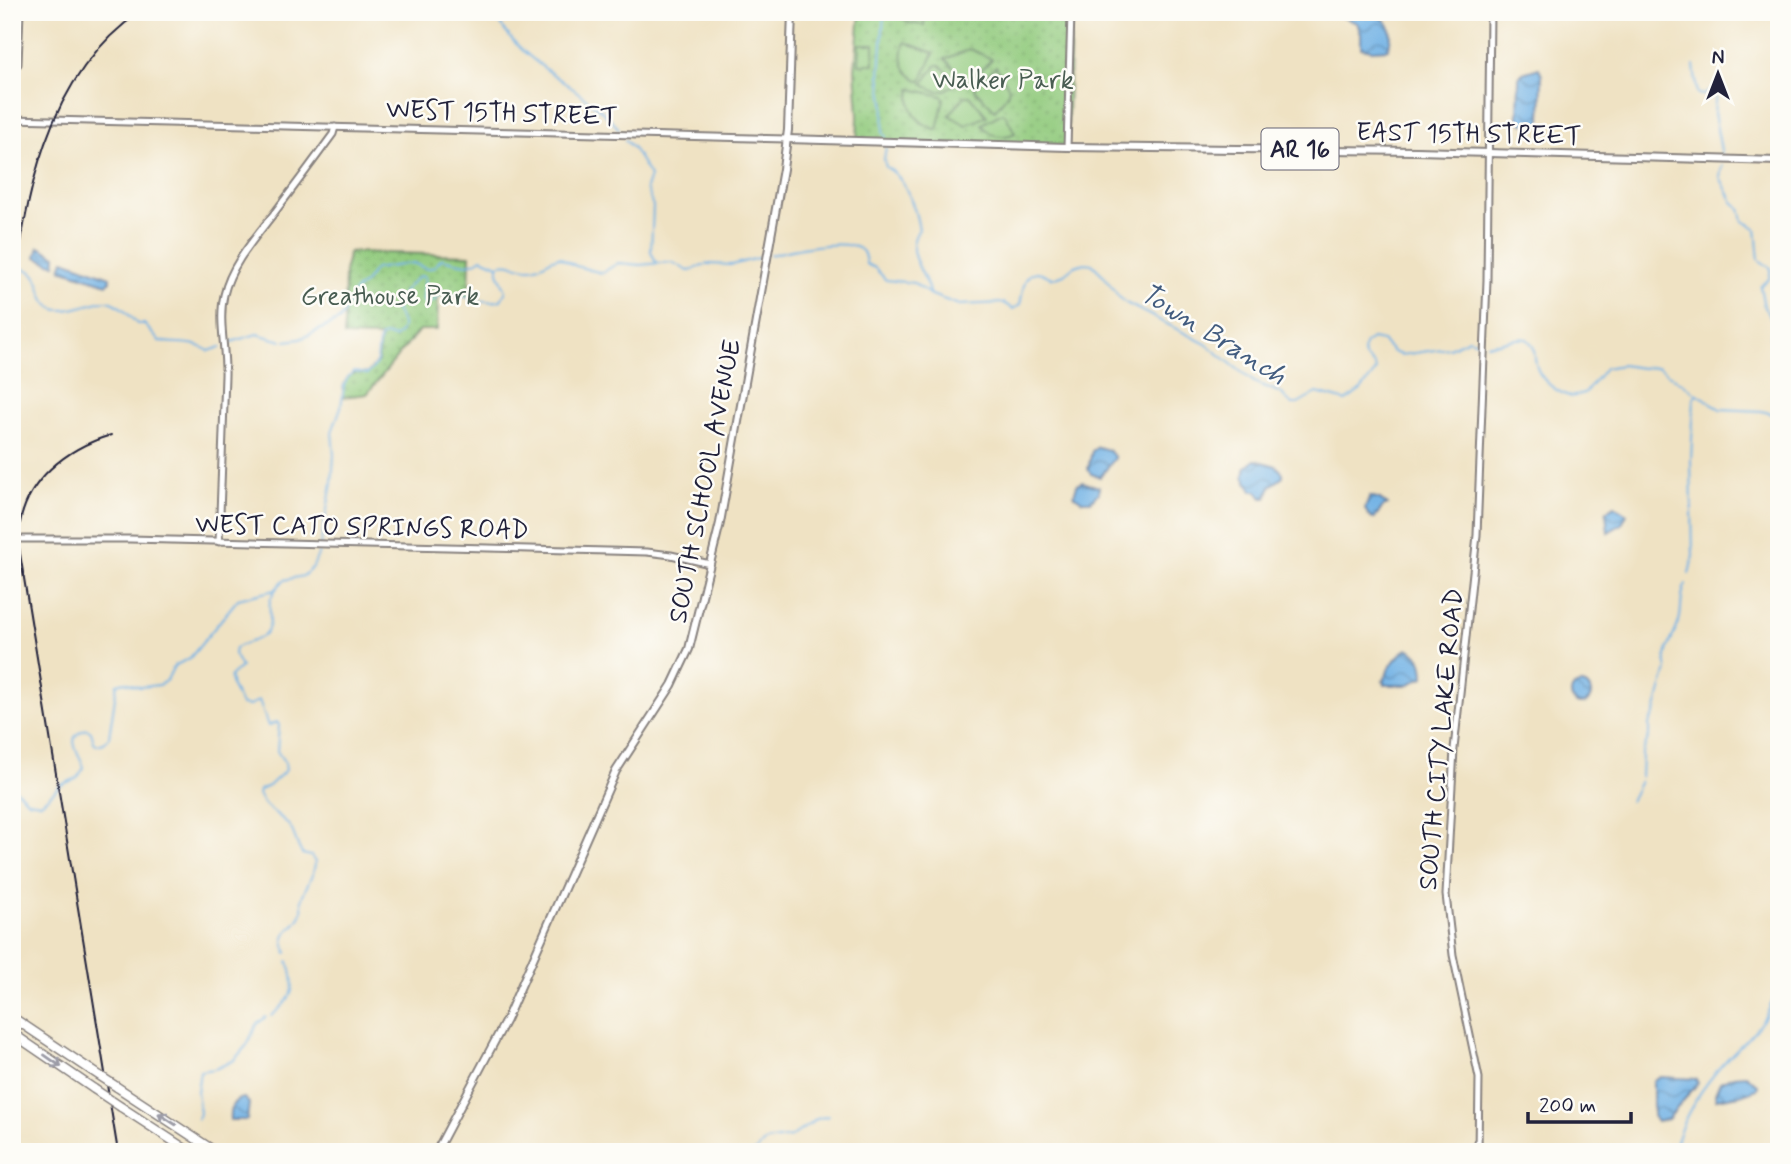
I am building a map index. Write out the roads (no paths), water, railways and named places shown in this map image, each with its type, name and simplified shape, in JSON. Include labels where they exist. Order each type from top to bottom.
[{"type":"highway","points":[[12,1017],[216,1152]]},
{"type":"highway","points":[[12,1033],[190,1152]]},
{"type":"main road","name":"SOUTH SCHOOL AVENUE","points":[[436,1152],[506,1020],[616,771],[679,672],[693,637],[726,490],[787,139],[792,12]]},
{"type":"main road","name":"WEST 15TH STREET","points":[[787,139],[991,144]]},
{"type":"main road","name":"EAST 15TH STREET","points":[[991,144],[1488,152],[1779,161]]},
{"type":"street","points":[[12,58],[13,12]]},
{"type":"street","points":[[12,158],[14,66],[18,64],[20,12]]},
{"type":"street","points":[[1067,146],[1071,12]]},
{"type":"street","name":"SOUTH CITY LAKE ROAD","points":[[1478,1152],[1479,1078],[1453,955],[1446,895],[1454,749],[1477,535],[1485,351],[1490,12]]},
{"type":"street","name":"WEST 15TH STREET","points":[[13,119],[787,139]]},
{"type":"street","points":[[219,542],[226,358],[222,305],[226,286],[235,267],[333,134],[335,127]]},
{"type":"street","name":"WEST CATO SPRINGS ROAD","points":[[12,539],[656,553],[710,564]]},
{"type":"water","points":[[1351,12],[1369,13],[1388,24],[1391,39],[1388,49],[1361,48],[1361,34],[1357,23],[1340,16]]},
{"type":"water","points":[[1539,68],[1542,76],[1541,121],[1537,125],[1523,124],[1518,119],[1519,77]]},
{"type":"water","points":[[39,247],[56,256],[55,265],[36,257]]},
{"type":"water","points":[[64,260],[110,277],[110,282],[107,284],[61,269]]},
{"type":"water","points":[[1098,447],[1109,450],[1115,458],[1100,477],[1091,474],[1088,469],[1092,451]]},
{"type":"water","points":[[1255,460],[1276,466],[1283,473],[1283,477],[1271,486],[1266,498],[1262,498],[1257,491],[1252,491],[1244,476],[1246,467]]},
{"type":"water","points":[[1082,482],[1099,487],[1098,493],[1091,501],[1082,501],[1074,495],[1077,485]]},
{"type":"water","points":[[1370,496],[1387,505],[1374,519],[1370,518],[1365,509]]},
{"type":"water","points":[[1615,506],[1627,514],[1622,524],[1608,532],[1606,511]]},
{"type":"water","points":[[1409,649],[1421,660],[1424,677],[1407,685],[1385,685],[1383,681],[1393,662]]},
{"type":"water","points":[[1581,684],[1588,687],[1591,694],[1588,701],[1581,704],[1574,701],[1571,694],[1574,687]]},
{"type":"water","points":[[1746,1075],[1758,1085],[1757,1089],[1716,1099],[1715,1094],[1720,1082],[1733,1076]]},
{"type":"water","points":[[1660,1077],[1696,1079],[1698,1083],[1668,1119],[1657,1122],[1653,1116],[1653,1082]]},
{"type":"water","points":[[244,1098],[249,1103],[247,1120],[230,1120],[232,1106]]},
{"type":"waterway","points":[[494,12],[517,45],[588,100],[619,129]]},
{"type":"waterway","points":[[884,12],[880,75],[884,102],[883,133],[886,137]]},
{"type":"waterway","points":[[1694,65],[1697,94],[1716,91],[1714,113],[1722,156]]},
{"type":"waterway","points":[[625,140],[650,176],[646,188],[653,206],[651,252],[656,262]]},
{"type":"waterway","points":[[886,147],[886,167],[905,186],[915,212],[919,229],[914,238],[914,255],[929,293]]},
{"type":"waterway","points":[[1722,166],[1720,177],[1733,202],[1740,208],[1743,221],[1756,228],[1759,260],[1771,268],[1769,279],[1760,286],[1764,307],[1774,322],[1770,339],[1779,351]]},
{"type":"waterway","name":"Town Branch","points":[[770,255],[816,246],[852,246],[862,250],[866,264],[875,268],[886,280],[914,283],[929,294],[959,305],[1004,303],[1013,309],[1020,305],[1024,285],[1032,273],[1039,272],[1053,278],[1074,266],[1092,264],[1126,303],[1206,344],[1254,382],[1281,393],[1291,404],[1298,404],[1317,393],[1346,401],[1361,390],[1376,371],[1363,351],[1366,343],[1372,339],[1382,341],[1393,352],[1401,355],[1449,348],[1469,339],[1481,343]]},
{"type":"waterway","name":"Town Branch","points":[[286,341],[300,339],[340,320],[355,291],[375,269],[413,263],[427,269],[434,267],[441,259],[467,264],[482,258],[498,265],[532,268],[559,257],[576,266],[602,273],[618,263],[640,265],[672,262],[688,271],[708,264],[732,265],[765,256]]},
{"type":"waterway","points":[[12,786],[28,801],[41,803],[61,785],[77,778],[84,768],[75,747],[75,737],[87,729],[97,745],[104,743],[109,737],[117,684],[125,682],[140,687],[159,685],[167,680],[174,666],[190,658],[238,599],[275,590],[284,580],[303,576],[313,567],[319,552],[332,483],[332,432],[348,377],[354,372],[367,374],[377,361],[380,338],[385,335],[394,338],[401,331],[402,325],[396,310],[405,291],[420,276],[425,277],[423,301],[426,303],[446,295],[495,301],[501,300],[506,291],[498,265]]},
{"type":"waterway","name":"Town Branch","points":[[12,268],[26,269],[33,273],[45,301],[55,309],[113,302],[137,324],[144,324],[159,341],[191,344],[209,351],[221,347]]},
{"type":"waterway","name":"Town Branch","points":[[228,343],[257,334],[282,341]]},
{"type":"waterway","name":"Town Branch","points":[[1487,344],[1527,339],[1533,348],[1541,375],[1555,389],[1572,397],[1586,392],[1605,368],[1621,365],[1658,367],[1720,409],[1762,411],[1779,416]]},
{"type":"waterway","points":[[1689,574],[1693,556],[1691,460],[1694,398],[1697,393]]},
{"type":"waterway","points":[[1641,777],[1642,754],[1667,669],[1667,653],[1679,622],[1686,584]]},
{"type":"waterway","points":[[275,590],[270,600],[268,629],[258,639],[235,648],[234,654],[241,667],[230,677],[241,705],[249,706],[259,700],[268,726],[277,722],[279,725],[277,751],[286,770],[269,786],[259,790],[258,794],[264,804],[290,827],[302,854],[311,856],[315,862],[302,898],[301,915],[285,934],[284,945],[287,953]]},
{"type":"waterway","points":[[1630,801],[1640,781]]},
{"type":"waterway","points":[[271,1016],[292,992],[293,979],[288,961]]},
{"type":"waterway","points":[[1673,1152],[1680,1130],[1696,1100],[1726,1060],[1762,1022],[1779,981]]},
{"type":"waterway","points":[[198,1119],[200,1113],[197,1092],[200,1071],[215,1069],[234,1060],[247,1045],[257,1024],[266,1017]]},
{"type":"waterway","points":[[755,1152],[766,1141],[791,1137],[817,1119],[828,1116]]},
{"type":"railway","points":[[12,307],[33,184],[45,144],[61,106],[81,70],[107,39],[140,12]]},
{"type":"railway","points":[[19,530],[29,496],[50,469],[79,448],[111,435]]},
{"type":"railway","points":[[12,505],[118,1152]]},
{"type":"park label","name":"Walker Park","points":[[1003,79]]},
{"type":"park label","name":"Greathouse Park","points":[[390,295]]}]
